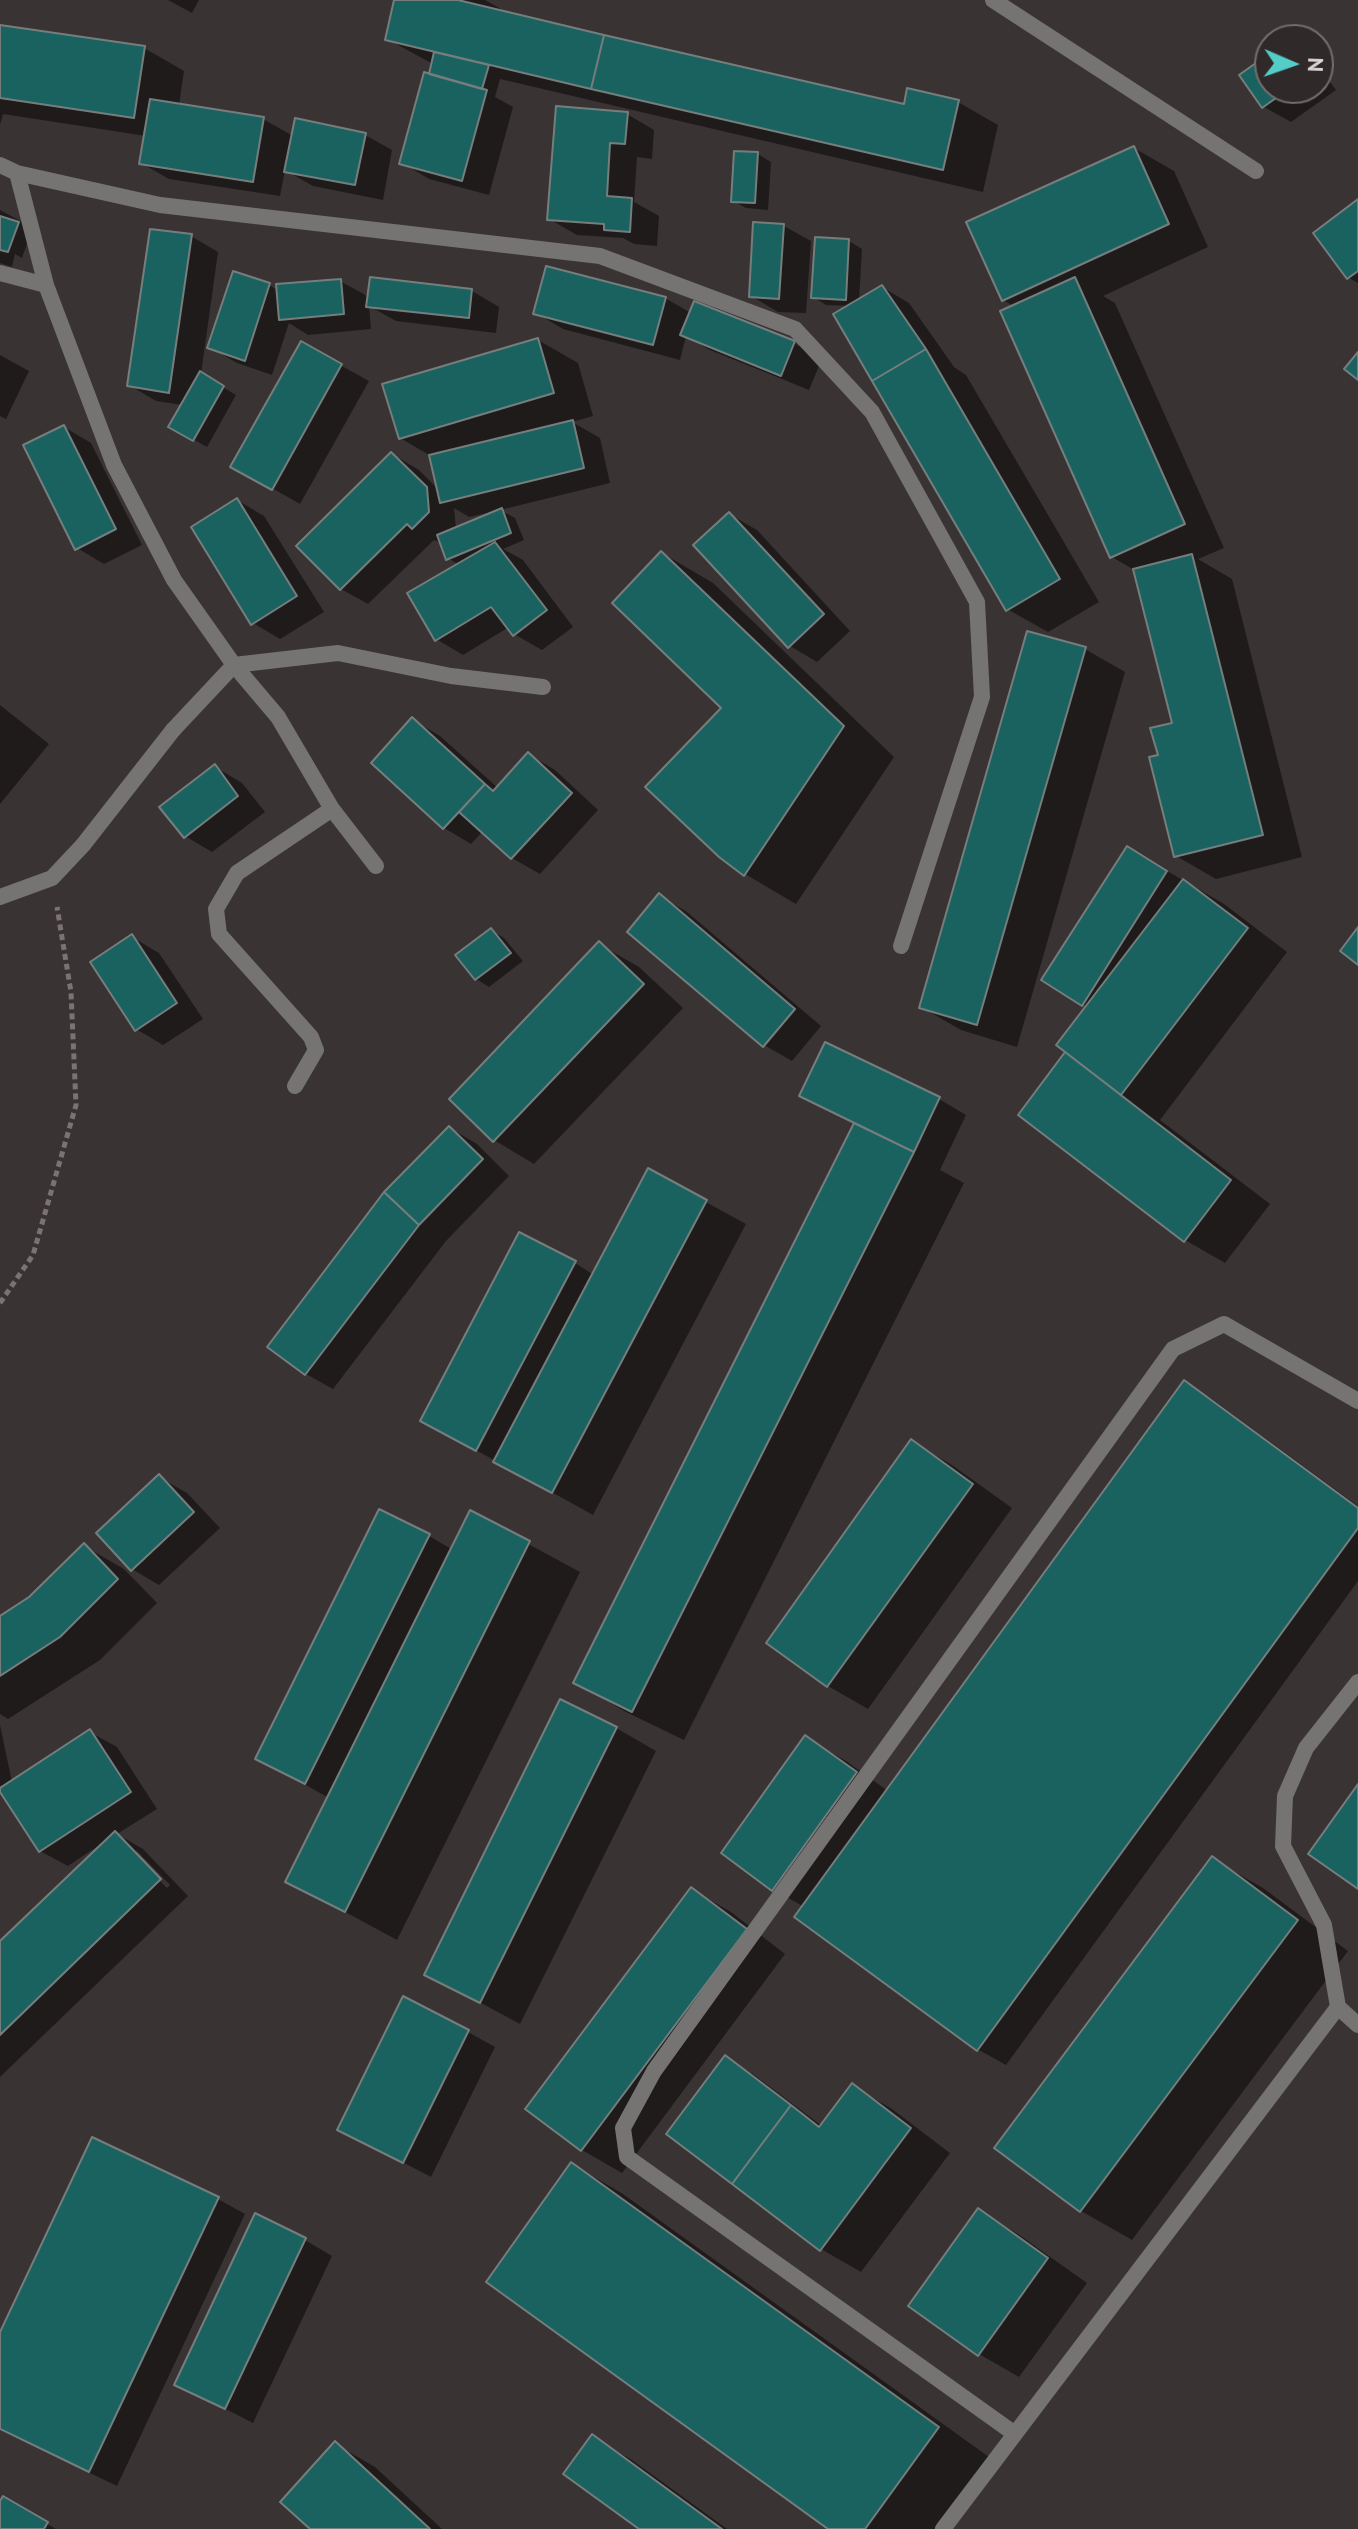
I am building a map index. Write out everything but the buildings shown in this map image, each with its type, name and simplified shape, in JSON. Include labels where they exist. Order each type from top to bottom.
[{"type":"street","points":[[993,0],[1256,171]]},
{"type":"street","points":[[0,165],[17,173],[160,205],[600,256],[795,329],[872,412],[977,602],[982,697],[901,946]]},
{"type":"street","points":[[17,173],[46,285],[114,465],[174,580],[234,665],[278,717],[332,809],[376,866]]},
{"type":"street","points":[[0,273],[46,285]]},
{"type":"street","points":[[0,897],[52,878],[83,845],[173,730],[234,665],[338,653],[451,676],[543,687]]},
{"type":"street","points":[[295,1086],[316,1050],[311,1037],[219,934],[216,909],[237,873],[332,809]]},
{"type":"street","points":[[1015,2434],[627,2157],[623,2128],[654,2071],[1173,1349],[1224,1324],[1358,1401]]},
{"type":"street","points":[[1358,1682],[1306,1748],[1285,1796],[1283,1846],[1324,1925],[1338,2007],[1358,2025]]},
{"type":"street","points":[[943,2529],[1338,2007]]},
{"type":"path","points":[[0,1303],[33,1255],[76,1105],[71,992],[52,878]]}]
